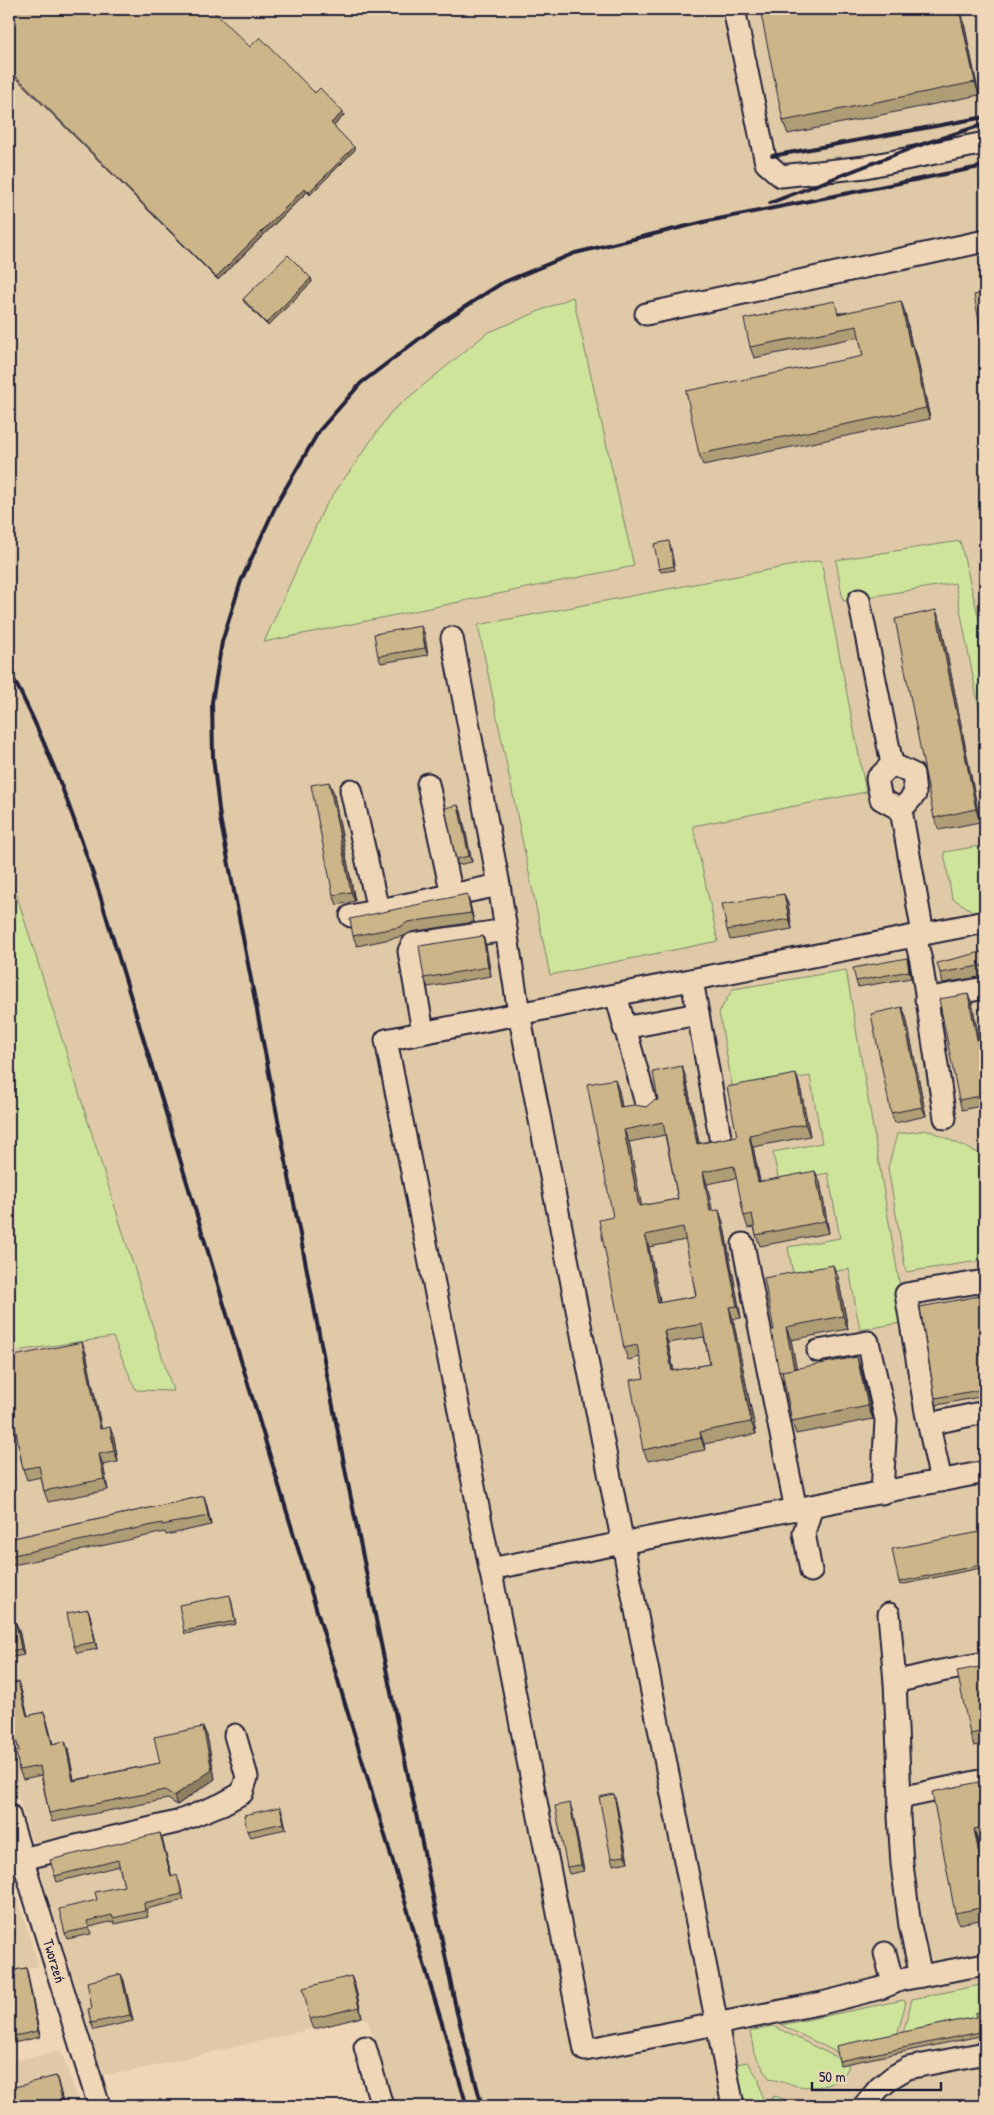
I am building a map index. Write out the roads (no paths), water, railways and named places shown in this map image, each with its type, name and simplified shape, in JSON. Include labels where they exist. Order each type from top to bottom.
[{"type":"street","points":[[734,9],[766,163],[781,176],[865,167],[985,143]]},
{"type":"street","points":[[646,314],[985,241]]},
{"type":"street","points":[[859,600],[892,764]]},
{"type":"street","points":[[452,638],[499,884],[519,1014],[733,2106]]},
{"type":"street","points":[[892,764],[913,774],[914,794],[901,810],[944,1118]]},
{"type":"street","points":[[892,764],[877,779],[881,799],[901,810]]},
{"type":"street","points":[[428,784],[452,894]]},
{"type":"street","points":[[351,790],[378,910]]},
{"type":"street","points":[[351,916],[499,884]]},
{"type":"street","points":[[985,922],[386,1040],[585,2050],[822,2003],[921,1976],[985,1964]]},
{"type":"street","points":[[423,1032],[408,951],[413,944],[506,930]]},
{"type":"street","points":[[692,980],[720,1137]]},
{"type":"street","points":[[926,999],[985,988]]},
{"type":"street","points":[[616,995],[646,1107]]},
{"type":"street","points":[[624,1028],[698,1014]]},
{"type":"street","points":[[743,1244],[811,1571]]},
{"type":"street","points":[[941,1481],[906,1294],[985,1281]]},
{"type":"street","points":[[818,1351],[868,1342],[886,1420],[882,1492]]},
{"type":"street","points":[[929,1424],[985,1412]]},
{"type":"street","points":[[490,1569],[985,1472]]},
{"type":"street","points":[[889,1614],[895,1682],[900,1798],[899,1816],[904,1881],[910,1926],[921,1976]]},
{"type":"street","points":[[895,1682],[985,1663]]},
{"type":"street","points":[[22,1859],[177,1822],[222,1804],[242,1793],[247,1777],[235,1735]]},
{"type":"street","points":[[900,1798],[985,1780]]},
{"type":"street","name":"Tworzeń","points":[[9,1815],[99,2106]]},
{"type":"street","points":[[885,1953],[893,1983]]},
{"type":"street","points":[[365,2047],[382,2106]]},
{"type":"street","points":[[864,2106],[879,2088],[908,2068],[985,2053]]},
{"type":"railway","points":[[772,156],[985,117]]},
{"type":"railway","points":[[770,203],[917,146],[985,124]]},
{"type":"railway","points":[[482,2106],[457,2013],[347,1479],[220,818],[213,757],[212,702],[222,642],[241,581],[277,503],[319,431],[361,383],[440,323],[502,283],[575,253],[708,221],[985,166]]},
{"type":"railway","points":[[9,670],[35,723],[58,777],[98,889],[467,2106]]}]
